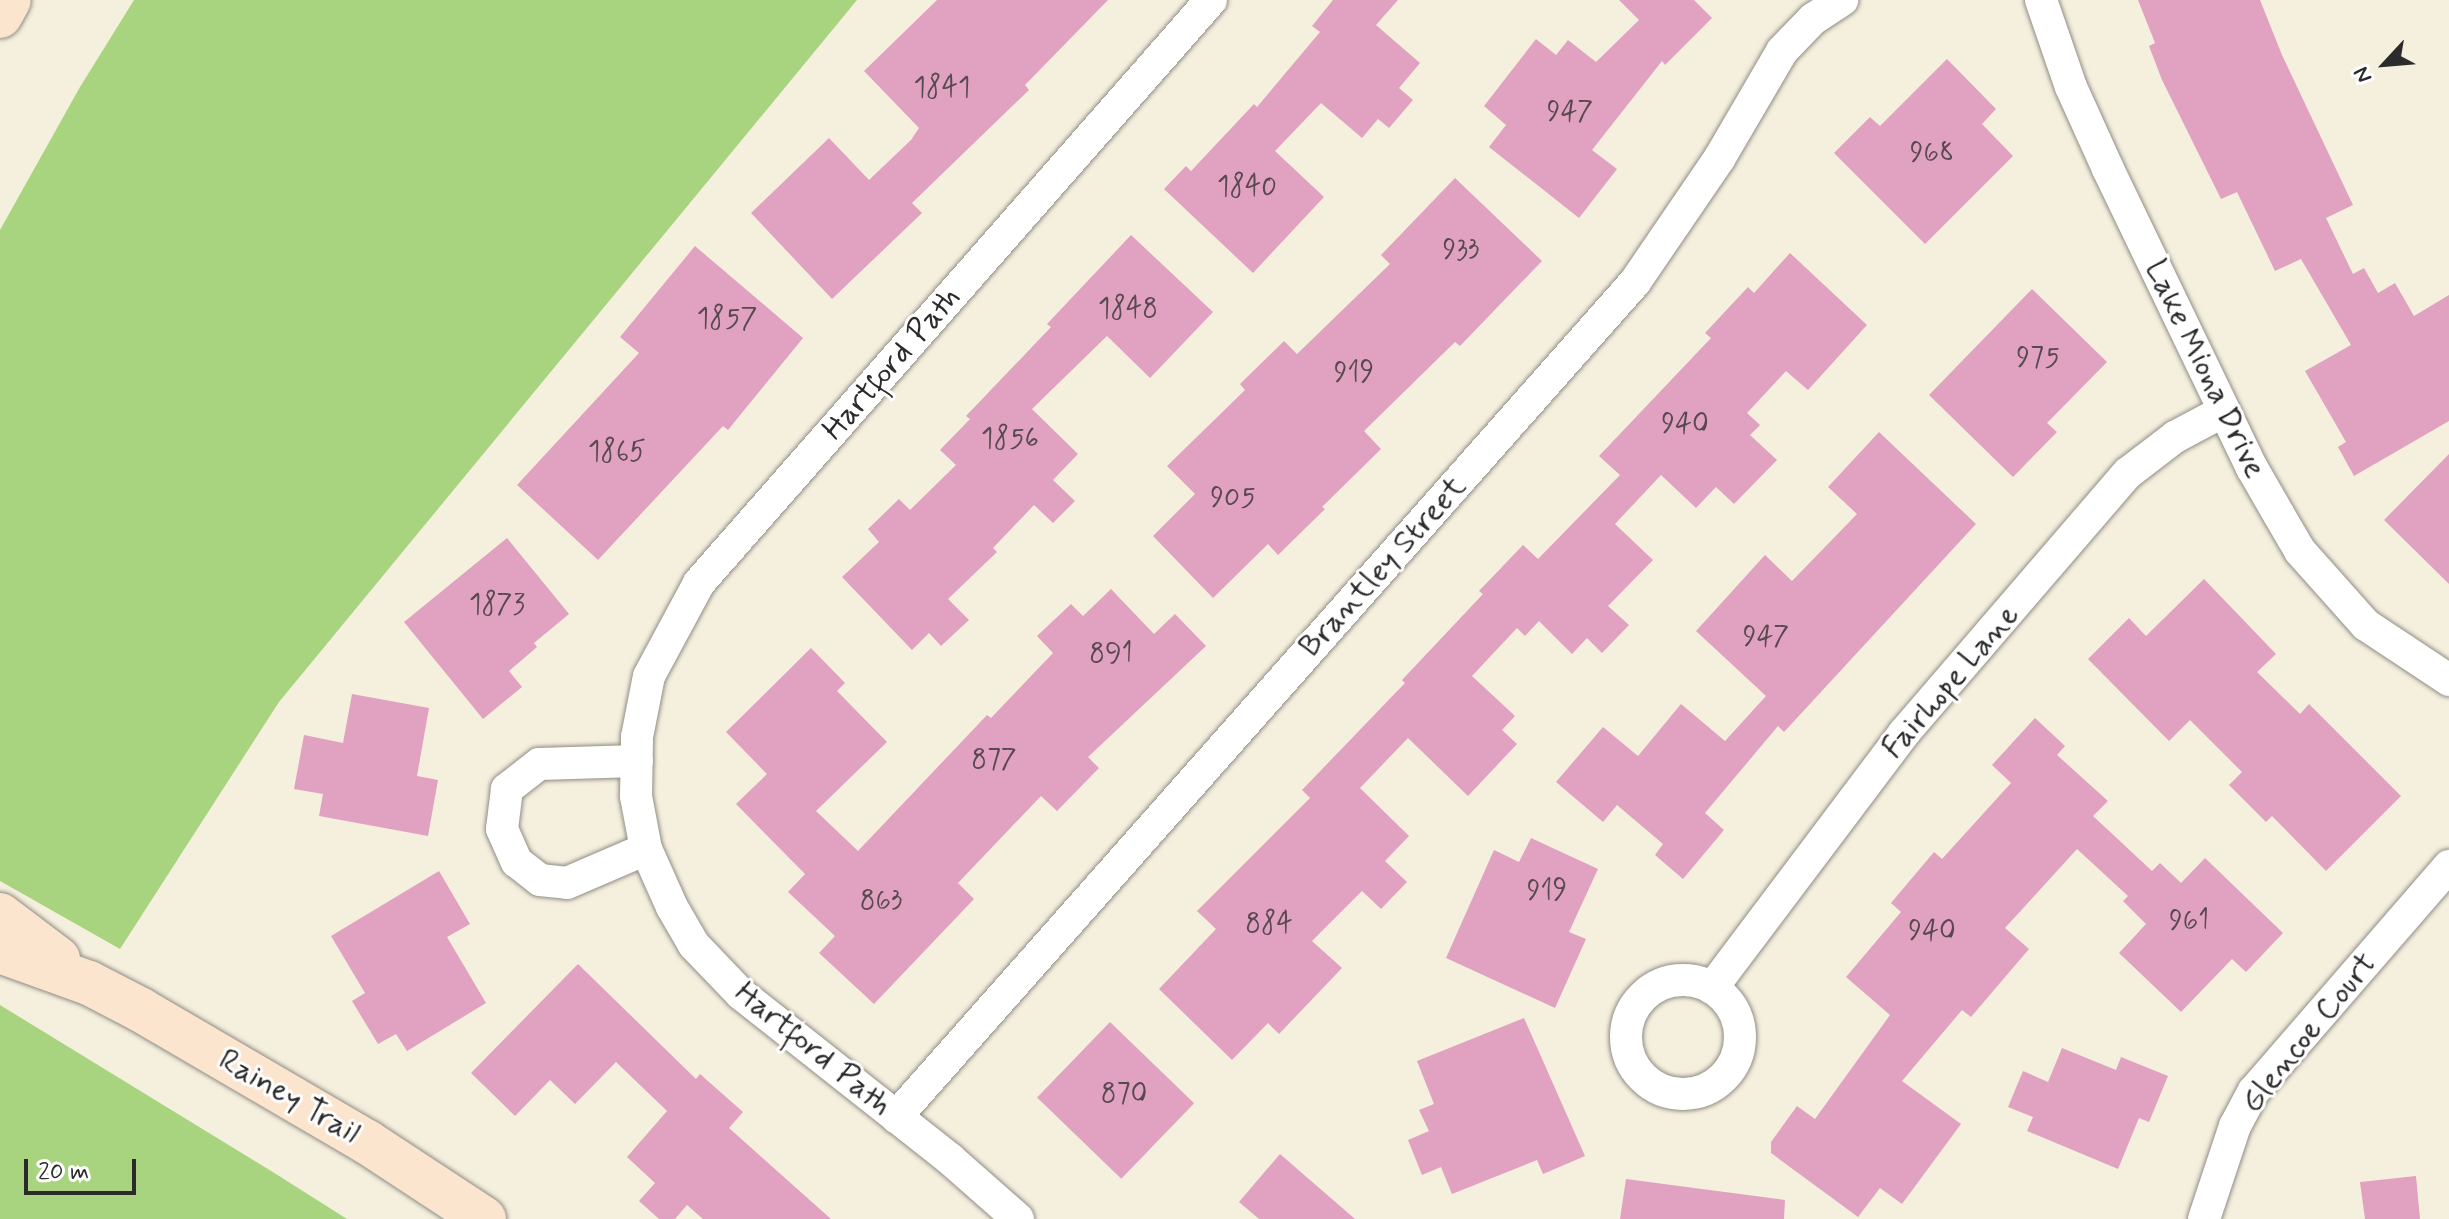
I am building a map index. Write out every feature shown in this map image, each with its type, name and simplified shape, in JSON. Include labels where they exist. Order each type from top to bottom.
[{"type":"street","points":[[0,16],[9,0]]},
{"type":"street","name":"Hartford Path","points":[[1018,1219],[741,994],[694,945],[672,907],[646,849],[636,796],[637,761],[649,676],[672,628],[699,583],[1211,0]]},
{"type":"street","name":"Brantley Street","points":[[896,1117],[1635,282],[1702,185],[1782,51],[1813,19],[1842,0]]},
{"type":"street","name":"Lake Miona Drive","points":[[2041,0],[2071,87],[2265,492],[2308,560],[2366,625],[2449,680]]},
{"type":"street","name":"Fairhope Lane","points":[[1712,988],[1904,733],[2128,473],[2175,437],[2224,411]]},
{"type":"street","points":[[637,761],[539,764],[507,789],[502,829],[517,862],[540,880],[567,883],[646,849]]},
{"type":"street","name":"Glencoe Court","points":[[2204,1219],[2235,1126],[2254,1091],[2449,866]]},
{"type":"street","name":"Rainey Trail","points":[[0,915],[89,983],[367,1142],[484,1219]]},
{"type":"street","name":"Rainey Trail","points":[[0,951],[89,983]]},
{"type":"green space","points":[[134,0],[857,0],[279,702],[120,949],[0,881],[0,230],[80,87]]},
{"type":"green space","points":[[0,1005],[276,1174],[347,1219],[0,1219]]},
{"type":"building","points":[[937,0],[1108,0],[1025,85],[1029,90],[912,203],[922,213],[832,299],[751,213],[829,138],[869,180],[911,140],[919,128],[864,71]]},
{"type":"building","points":[[1333,0],[1398,0],[1376,25],[1420,63],[1399,88],[1413,100],[1389,128],[1378,119],[1362,138],[1321,103],[1275,151],[1324,197],[1253,273],[1164,189],[1186,166],[1191,171],[1254,104],[1257,107],[1320,32],[1312,26]]},
{"type":"building","points":[[1619,0],[1694,0],[1712,18],[1665,65],[1662,61],[1592,150],[1617,169],[1579,218],[1489,147],[1506,125],[1484,106],[1536,39],[1556,55],[1568,40],[1596,62],[1639,20]]},
{"type":"building","points":[[2138,0],[2260,0],[2282,55],[2353,205],[2326,218],[2353,274],[2364,268],[2378,293],[2395,283],[2414,316],[2449,295],[2449,421],[2354,476],[2338,447],[2346,442],[2305,371],[2351,345],[2301,259],[2275,271],[2237,192],[2221,199],[2162,80],[2149,46],[2155,43]]},
{"type":"building","points":[[1947,59],[1996,109],[1982,124],[2013,156],[1925,244],[1834,153],[1870,117],[1880,126]]},
{"type":"building","points":[[1455,178],[1542,261],[1460,346],[1455,342],[1364,431],[1381,449],[1322,507],[1325,509],[1278,555],[1268,544],[1213,598],[1153,536],[1195,494],[1167,466],[1245,390],[1240,384],[1284,341],[1297,354],[1390,264],[1381,255]]},
{"type":"building","points":[[1131,235],[1213,312],[1150,378],[1107,336],[1032,409],[1078,454],[1053,480],[1075,501],[1053,523],[1034,505],[993,548],[997,552],[948,599],[969,620],[941,646],[929,633],[912,650],[842,577],[879,542],[868,529],[899,499],[910,510],[956,465],[940,450],[970,419],[966,416],[1051,327],[1047,324]]},
{"type":"building","points":[[695,246],[803,338],[728,430],[723,426],[598,560],[517,485],[639,353],[620,337]]},
{"type":"building","points":[[1790,253],[1867,325],[1808,390],[1786,371],[1747,413],[1760,425],[1750,435],[1777,460],[1734,504],[1716,487],[1696,508],[1661,475],[1615,524],[1653,560],[1608,606],[1629,625],[1602,653],[1587,638],[1572,654],[1539,621],[1525,636],[1517,628],[1472,676],[1515,716],[1502,730],[1517,744],[1468,796],[1408,738],[1360,788],[1409,836],[1385,861],[1407,882],[1381,909],[1362,891],[1312,941],[1342,968],[1279,1034],[1268,1023],[1232,1060],[1159,989],[1216,929],[1197,911],[1310,798],[1302,790],[1405,683],[1402,680],[1483,594],[1479,591],[1523,545],[1538,559],[1620,475],[1599,456],[1711,338],[1705,333],[1748,287],[1754,293]]},
{"type":"building","points":[[2032,289],[2107,362],[2047,423],[2057,432],[2013,477],[1929,395]]},
{"type":"building","points":[[1879,432],[1976,524],[1784,732],[1778,726],[1705,813],[1724,830],[1683,879],[1655,855],[1663,844],[1617,805],[1603,822],[1556,782],[1603,727],[1638,756],[1681,704],[1725,741],[1766,696],[1696,631],[1765,555],[1792,581],[1857,514],[1828,487]]},
{"type":"building","points":[[2449,454],[2449,584],[2384,520]]},
{"type":"building","points":[[507,538],[569,614],[534,643],[537,647],[509,671],[522,687],[483,719],[404,622]]},
{"type":"building","points":[[2204,579],[2276,654],[2257,672],[2300,714],[2309,704],[2401,796],[2326,871],[2272,816],[2266,822],[2229,785],[2242,772],[2190,720],[2169,741],[2088,659],[2129,618],[2146,636]]},
{"type":"building","points":[[1111,589],[1154,634],[1175,614],[1206,646],[1088,757],[1099,768],[1057,811],[1041,796],[958,883],[974,899],[874,1004],[819,953],[835,936],[788,892],[805,874],[736,804],[767,774],[726,732],[811,648],[845,683],[837,691],[887,742],[816,811],[858,851],[987,715],[991,718],[1053,653],[1037,636],[1071,604],[1083,616]]},
{"type":"building","points":[[352,694],[429,708],[417,776],[438,780],[428,836],[319,816],[323,794],[294,789],[304,735],[343,743]]},
{"type":"building","points":[[2035,718],[2065,746],[2057,755],[2108,801],[2093,816],[2152,871],[2160,863],[2181,883],[2205,858],[2283,933],[2246,972],[2232,959],[2181,1012],[2119,953],[2146,924],[2123,901],[2128,896],[2077,849],[2005,928],[2029,949],[1971,1017],[1962,1010],[1902,1081],[1961,1124],[1902,1204],[1880,1188],[1858,1217],[1771,1153],[1771,1142],[1797,1106],[1815,1119],[1890,1015],[1846,977],[1901,912],[1891,903],[1934,852],[1942,859],[2011,783],[1992,765]]},
{"type":"building","points":[[1531,838],[1598,869],[1569,932],[1586,939],[1555,1008],[1446,958],[1494,850],[1519,862]]},
{"type":"building","points":[[439,871],[470,924],[447,937],[486,1003],[407,1051],[396,1034],[378,1044],[352,1001],[365,993],[331,936]]},
{"type":"building","points":[[578,964],[696,1079],[700,1074],[743,1112],[729,1128],[831,1219],[703,1219],[687,1205],[675,1219],[659,1219],[639,1201],[655,1183],[627,1157],[667,1111],[616,1062],[575,1104],[550,1080],[515,1116],[471,1073]]},
{"type":"building","points":[[1524,1018],[1585,1156],[1543,1174],[1537,1160],[1452,1194],[1441,1167],[1422,1175],[1408,1140],[1429,1131],[1419,1110],[1434,1104],[1417,1061]]},
{"type":"building","points":[[1110,1022],[1194,1103],[1121,1179],[1037,1098]]},
{"type":"building","points":[[2062,1048],[2116,1070],[2121,1057],[2168,1076],[2149,1122],[2139,1118],[2118,1169],[2027,1131],[2033,1117],[2008,1107],[2023,1071],[2048,1082]]},
{"type":"building","points":[[1280,1154],[1355,1219],[1259,1219],[1239,1202]]},
{"type":"building","points":[[2416,1176],[2420,1219],[2365,1219],[2360,1182]]},
{"type":"building","points":[[1626,1179],[1785,1200],[1784,1219],[1620,1219]]}]
